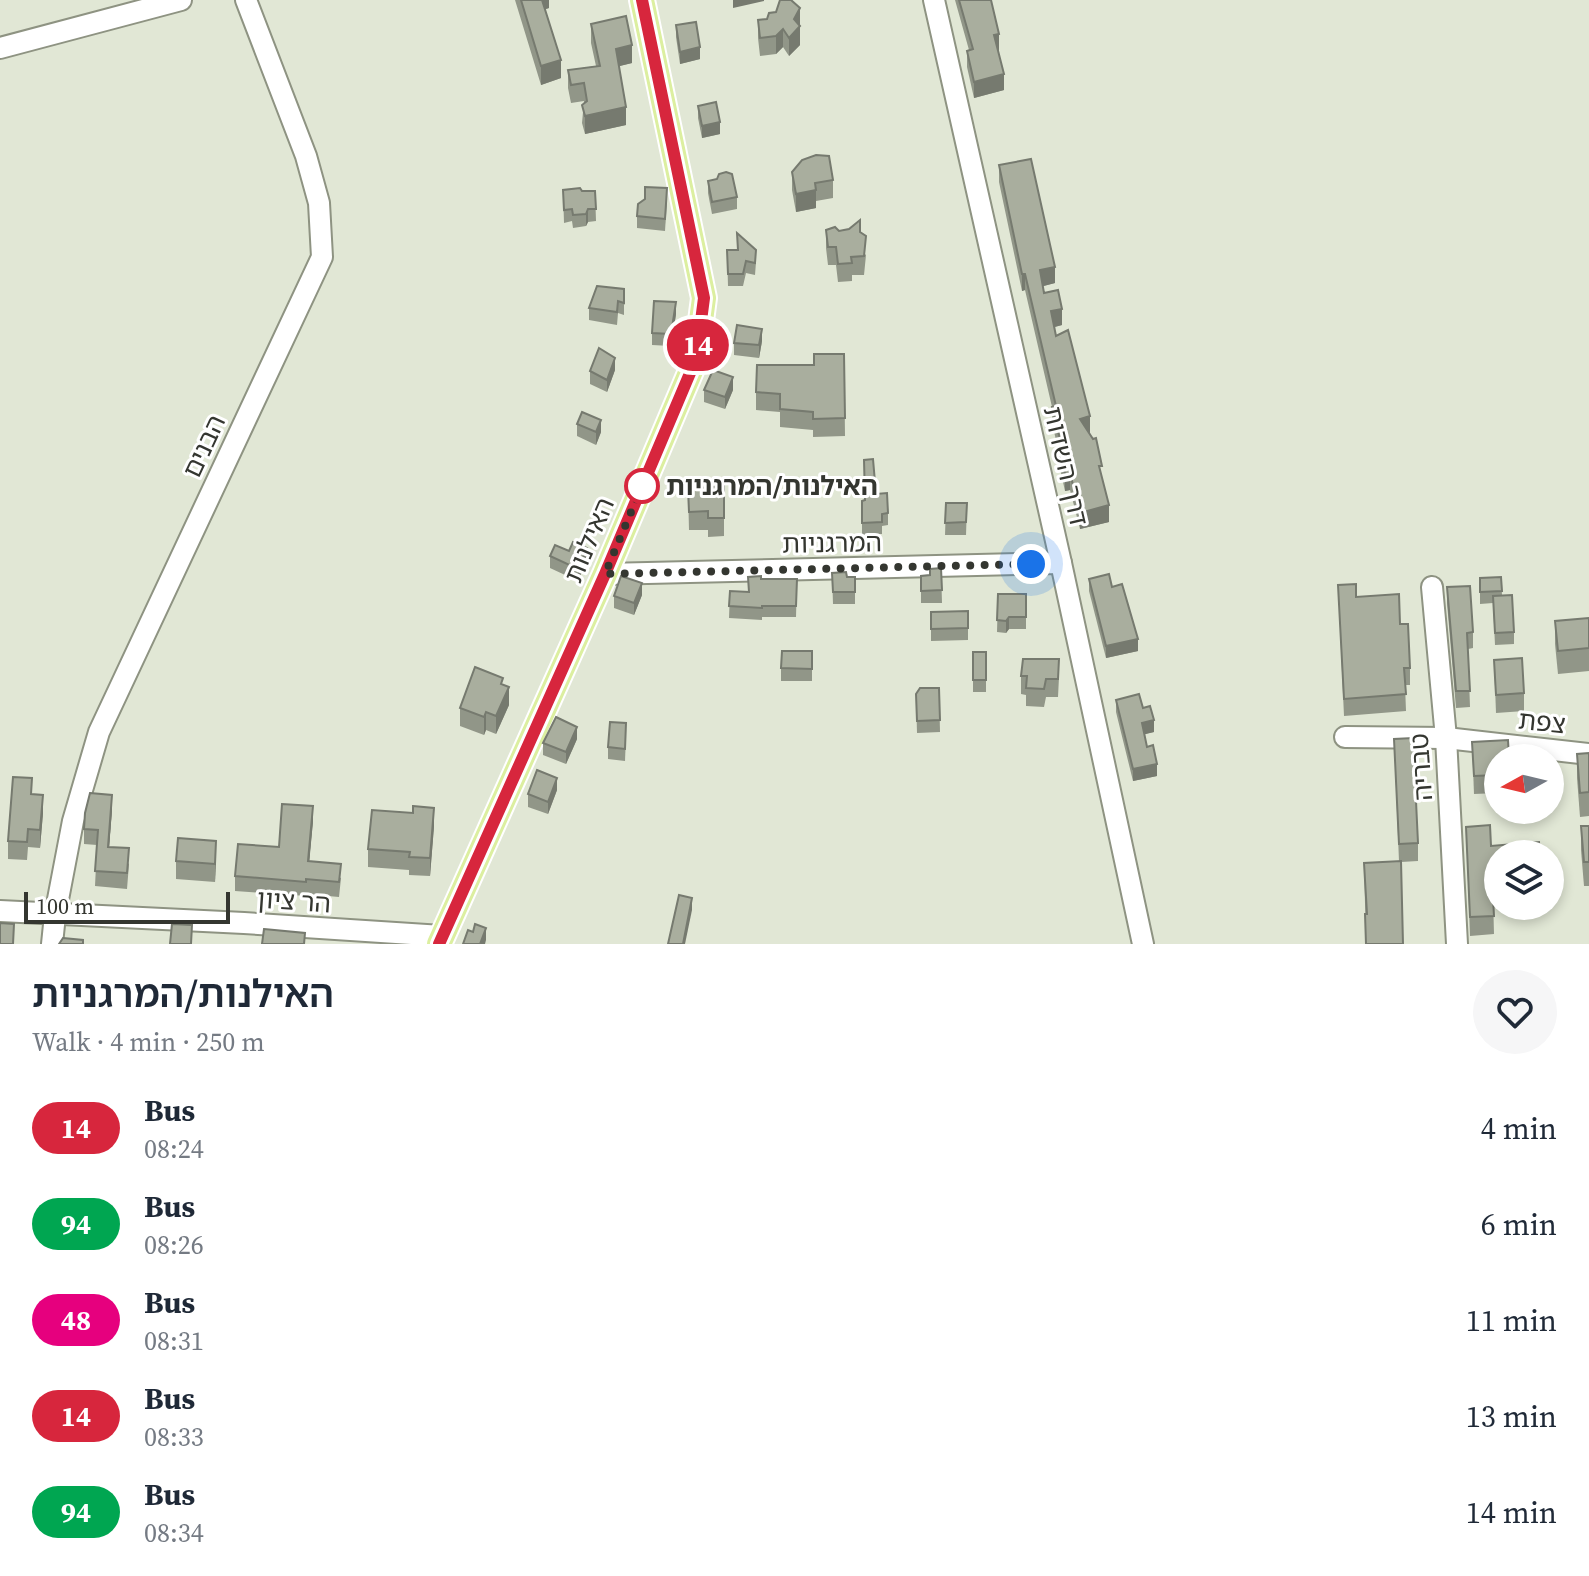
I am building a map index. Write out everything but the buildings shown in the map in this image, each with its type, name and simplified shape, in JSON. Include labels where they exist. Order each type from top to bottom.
[{"type":"main road","name":"האילנות","points":[[440,940],[605,574],[696,359],[704,298],[642,0]]},
{"type":"street","points":[[0,48],[181,0]]},
{"type":"street","name":"הבנים","points":[[52,944],[73,821],[99,732],[322,257],[319,203],[306,156],[246,0]]},
{"type":"street","name":"דרך השדות","points":[[934,0],[1143,944]]},
{"type":"street","name":"המרגניות","points":[[605,574],[1061,563]]},
{"type":"street","name":"טבריה","points":[[1432,587],[1446,738],[1457,944]]},
{"type":"street","name":"צפת","points":[[1345,737],[1446,738],[1589,754]]},
{"type":"street","name":"הר ציון","points":[[0,911],[243,934],[440,940]]},
{"type":"bus line","name":"14","points":[[439,944],[605,574],[696,359],[704,298],[642,0]]},
{"type":"place","name":"האילנות/המרגניות","points":[[642,486]]},
{"type":"route","points":[[642,486],[605,574],[1031,564]]}]
